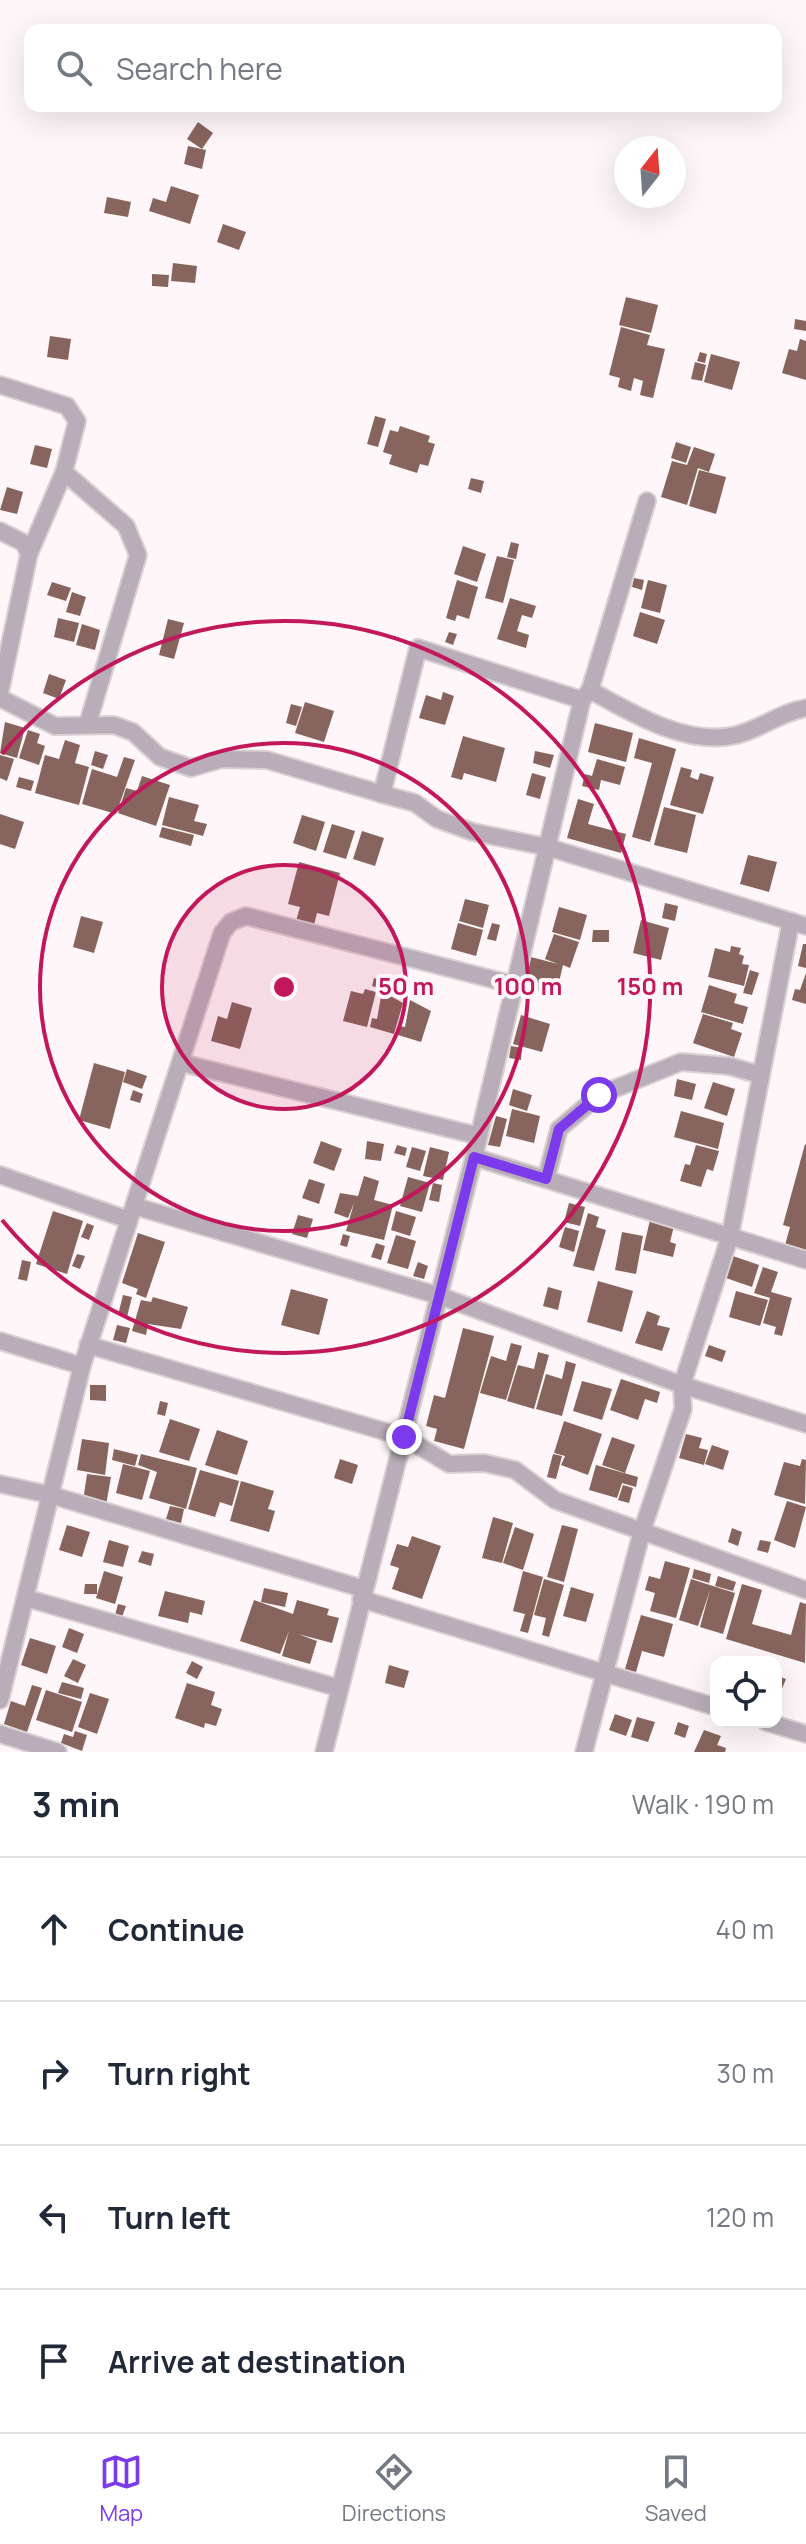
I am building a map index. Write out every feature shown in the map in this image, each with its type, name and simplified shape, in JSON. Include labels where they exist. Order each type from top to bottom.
[{"type":"street","points":[[0,385],[67,406],[77,421],[64,472],[29,554],[0,695],[55,726],[88,723],[114,725],[133,732],[160,757],[191,768],[222,759],[267,760],[415,803],[437,819],[473,832],[547,847],[798,924],[761,1075],[730,1236],[682,1385],[683,1409],[642,1531],[584,1752]]},
{"type":"street","points":[[64,472],[126,526],[138,555],[88,723]]},
{"type":"street","points":[[325,1752],[586,695],[647,501]]},
{"type":"street","points":[[0,531],[24,543],[29,554]]},
{"type":"street","points":[[382,794],[418,648],[586,695],[693,735],[733,736],[760,728],[782,714],[806,708]]},
{"type":"street","points":[[0,1700],[88,1345],[222,933],[240,916],[515,985]]},
{"type":"street","points":[[546,1179],[559,1129],[599,1095],[681,1062],[729,1066],[761,1075]]},
{"type":"street","points":[[182,1063],[479,1136]]},
{"type":"street","points":[[474,1157],[806,1260]]},
{"type":"street","points":[[2,1177],[440,1296],[682,1385],[806,1424]]},
{"type":"street","points":[[0,1341],[82,1366]]},
{"type":"street","points":[[88,1345],[404,1437],[449,1464],[484,1463],[515,1470],[555,1500],[806,1590]]},
{"type":"street","points":[[0,1484],[51,1495],[710,1705]]},
{"type":"street","points":[[26,1598],[339,1688]]},
{"type":"street","points":[[782,1727],[806,1734]]},
{"type":"street","points":[[0,1734],[58,1752]]},
{"type":"building","points":[[198,122],[213,133],[202,149],[187,139]]},
{"type":"building","points":[[188,146],[206,150],[202,169],[184,164]]},
{"type":"building","points":[[171,186],[199,195],[190,224],[149,211],[153,198],[166,202]]},
{"type":"building","points":[[107,197],[131,202],[128,217],[104,213]]},
{"type":"building","points":[[223,224],[246,232],[239,250],[217,242]]},
{"type":"building","points":[[173,263],[197,266],[195,283],[171,281]]},
{"type":"building","points":[[152,274],[169,275],[168,287],[152,286]]},
{"type":"building","points":[[626,297],[658,305],[651,333],[619,325]]},
{"type":"building","points":[[795,319],[806,321],[806,331],[794,329]]},
{"type":"building","points":[[621,327],[650,335],[647,345],[665,349],[653,398],[640,395],[643,381],[634,378],[631,391],[618,387],[620,378],[609,375]]},
{"type":"building","points":[[50,336],[71,339],[68,360],[47,357]]},
{"type":"building","points":[[800,339],[806,341],[806,380],[782,373],[789,349],[797,351]]},
{"type":"building","points":[[700,352],[707,354],[705,363],[697,361]]},
{"type":"building","points":[[711,354],[740,362],[732,390],[704,382]]},
{"type":"building","points":[[695,362],[706,365],[702,381],[691,379]]},
{"type":"building","points":[[375,416],[386,419],[378,447],[367,444]]},
{"type":"building","points":[[400,426],[430,436],[428,442],[435,444],[428,466],[420,464],[417,473],[389,464],[392,455],[383,452],[390,430],[398,432]]},
{"type":"building","points":[[676,442],[691,447],[686,463],[671,458]]},
{"type":"building","points":[[35,445],[52,449],[47,468],[30,464]]},
{"type":"building","points":[[694,447],[715,454],[709,472],[698,468],[687,505],[661,497],[672,461],[687,465]]},
{"type":"building","points":[[699,470],[726,477],[716,514],[689,506]]},
{"type":"building","points":[[471,478],[484,481],[481,493],[468,489]]},
{"type":"building","points":[[7,487],[23,492],[17,514],[0,510]]},
{"type":"building","points":[[511,542],[519,544],[516,559],[507,557]]},
{"type":"building","points":[[463,546],[486,554],[477,582],[454,574]]},
{"type":"building","points":[[497,556],[514,560],[503,603],[485,598]]},
{"type":"building","points":[[634,578],[644,580],[642,590],[632,587]]},
{"type":"building","points":[[457,580],[478,587],[469,619],[457,615],[455,621],[446,618]]},
{"type":"building","points":[[648,580],[667,585],[660,613],[641,608]]},
{"type":"building","points":[[52,582],[71,588],[66,601],[47,595]]},
{"type":"building","points":[[72,592],[86,597],[80,616],[66,612]]},
{"type":"building","points":[[510,598],[536,606],[532,618],[522,615],[517,631],[529,635],[526,648],[497,639]]},
{"type":"building","points":[[640,612],[665,620],[657,644],[633,636]]},
{"type":"building","points":[[58,618],[79,623],[74,642],[54,637]]},
{"type":"building","points":[[168,619],[184,623],[174,659],[159,655]]},
{"type":"building","points":[[82,624],[100,630],[95,650],[76,645]]},
{"type":"building","points":[[449,632],[457,634],[453,645],[445,642]]},
{"type":"building","points":[[49,674],[66,680],[59,699],[43,693]]},
{"type":"building","points":[[443,692],[454,696],[445,725],[419,718],[426,695],[441,700]]},
{"type":"building","points":[[305,702],[334,711],[324,742],[295,733]]},
{"type":"building","points":[[291,704],[302,707],[296,726],[286,723]]},
{"type":"building","points":[[5,722],[25,728],[17,758],[0,753]]},
{"type":"building","points":[[595,723],[633,733],[626,762],[588,752]]},
{"type":"building","points":[[28,730],[40,734],[37,743],[45,746],[39,765],[19,758]]},
{"type":"building","points":[[463,736],[505,748],[496,782],[464,773],[462,780],[451,777]]},
{"type":"building","points":[[639,738],[676,749],[650,842],[632,837],[652,763],[634,758]]},
{"type":"building","points":[[65,740],[80,745],[75,763],[89,767],[79,805],[35,793],[45,755],[59,759]]},
{"type":"building","points":[[95,751],[108,755],[103,769],[91,765]]},
{"type":"building","points":[[535,751],[554,755],[550,768],[533,763]]},
{"type":"building","points":[[0,755],[14,759],[7,781],[0,778]]},
{"type":"building","points":[[124,757],[135,760],[116,814],[82,804],[92,769],[117,777]]},
{"type":"building","points":[[597,759],[625,767],[620,785],[601,780],[599,790],[582,786],[585,774],[592,776]]},
{"type":"building","points":[[681,767],[692,770],[690,777],[698,780],[700,773],[714,777],[703,814],[670,805]]},
{"type":"building","points":[[532,773],[546,777],[540,799],[526,795]]},
{"type":"building","points":[[142,776],[170,785],[156,826],[118,813],[126,788],[137,791]]},
{"type":"building","points":[[19,777],[34,781],[31,791],[16,787]]},
{"type":"building","points":[[169,797],[199,805],[194,821],[207,824],[203,836],[162,825]]},
{"type":"building","points":[[578,799],[594,804],[588,824],[626,834],[621,853],[567,838]]},
{"type":"building","points":[[664,807],[696,815],[687,853],[654,845]]},
{"type":"building","points":[[0,814],[24,822],[15,849],[0,844]]},
{"type":"building","points":[[302,815],[325,822],[316,851],[293,843]]},
{"type":"building","points":[[332,824],[355,831],[346,859],[323,852]]},
{"type":"building","points":[[162,827],[194,835],[191,846],[159,837]]},
{"type":"building","points":[[362,831],[384,838],[375,866],[353,859]]},
{"type":"building","points":[[748,855],[777,862],[769,892],[740,884]]},
{"type":"building","points":[[299,862],[340,873],[329,916],[317,913],[314,925],[296,921],[300,907],[288,904]]},
{"type":"building","points":[[465,899],[489,905],[483,928],[459,921]]},
{"type":"building","points":[[665,903],[678,906],[675,921],[662,918]]},
{"type":"building","points":[[559,907],[587,915],[580,940],[552,932]]},
{"type":"building","points":[[81,916],[103,922],[94,953],[73,947]]},
{"type":"building","points":[[641,920],[669,928],[661,960],[633,953]]},
{"type":"building","points":[[458,923],[483,930],[476,956],[451,949]]},
{"type":"building","points":[[492,923],[500,925],[496,941],[487,939]]},
{"type":"building","points":[[593,930],[609,930],[609,942],[592,942]]},
{"type":"building","points":[[554,934],[579,942],[570,968],[563,965],[556,995],[524,987],[531,957],[558,964],[545,959]]},
{"type":"building","points":[[803,944],[806,944],[806,968],[798,966]]},
{"type":"building","points":[[731,946],[741,948],[739,954],[744,956],[742,964],[749,965],[744,986],[708,977],[715,948],[730,952]]},
{"type":"building","points":[[750,970],[759,973],[752,995],[743,993]]},
{"type":"building","points":[[806,973],[806,1004],[792,1000],[795,989],[800,990]]},
{"type":"building","points":[[374,978],[396,984],[393,992],[372,986]]},
{"type":"building","points":[[709,985],[737,994],[734,1003],[748,1007],[743,1024],[701,1012]]},
{"type":"building","points":[[365,989],[376,992],[367,1027],[343,1021],[351,991],[363,994]]},
{"type":"building","points":[[382,991],[403,1003],[394,1034],[370,1027],[372,1018],[377,1019]]},
{"type":"building","points":[[410,1000],[431,1011],[421,1042],[398,1035],[400,1026],[405,1027]]},
{"type":"building","points":[[232,1002],[252,1008],[240,1049],[211,1041],[218,1016],[227,1019]]},
{"type":"building","points":[[703,1014],[733,1023],[731,1029],[742,1033],[734,1057],[693,1043]]},
{"type":"building","points":[[521,1015],[550,1024],[542,1052],[513,1044]]},
{"type":"building","points":[[511,1046],[522,1048],[521,1060],[509,1058]]},
{"type":"building","points":[[94,1063],[125,1072],[110,1129],[79,1120]]},
{"type":"building","points":[[127,1069],[147,1076],[142,1089],[123,1082]]},
{"type":"building","points":[[677,1079],[696,1084],[692,1100],[674,1096]]},
{"type":"building","points":[[713,1082],[735,1089],[727,1116],[704,1108]]},
{"type":"building","points":[[513,1089],[532,1095],[527,1111],[509,1105]]},
{"type":"building","points":[[133,1090],[143,1094],[140,1103],[130,1100]]},
{"type":"building","points":[[512,1109],[540,1116],[534,1143],[506,1136]]},
{"type":"building","points":[[681,1111],[724,1123],[718,1149],[674,1137]]},
{"type":"building","points":[[496,1116],[507,1119],[500,1147],[488,1145]]},
{"type":"building","points":[[321,1141],[342,1149],[334,1171],[313,1163]]},
{"type":"building","points":[[367,1141],[384,1144],[381,1161],[365,1159]]},
{"type":"building","points":[[805,1144],[806,1251],[785,1245],[790,1227],[783,1225]]},
{"type":"building","points":[[397,1145],[407,1148],[405,1156],[394,1153]]},
{"type":"building","points":[[696,1145],[719,1151],[713,1171],[707,1169],[701,1187],[680,1181],[685,1164],[690,1165]]},
{"type":"building","points":[[412,1147],[426,1151],[420,1171],[406,1167]]},
{"type":"building","points":[[430,1147],[449,1152],[443,1180],[423,1176]]},
{"type":"building","points":[[364,1176],[379,1181],[374,1200],[393,1205],[384,1240],[346,1231],[354,1203],[348,1218],[334,1213],[340,1193],[358,1196]]},
{"type":"building","points":[[408,1177],[430,1183],[422,1212],[400,1206]]},
{"type":"building","points":[[309,1179],[325,1184],[319,1204],[302,1198]]},
{"type":"building","points":[[433,1183],[442,1185],[439,1202],[429,1200]]},
{"type":"building","points":[[569,1203],[585,1207],[580,1226],[564,1222]]},
{"type":"building","points":[[53,1211],[83,1221],[67,1274],[36,1264]]},
{"type":"building","points":[[396,1211],[416,1217],[410,1236],[391,1230]]},
{"type":"building","points":[[588,1213],[599,1217],[596,1227],[606,1230],[594,1271],[573,1266]]},
{"type":"building","points":[[298,1215],[313,1219],[307,1238],[292,1234]]},
{"type":"building","points":[[650,1220],[674,1226],[670,1242],[676,1244],[673,1257],[643,1250]]},
{"type":"building","points":[[87,1223],[94,1226],[89,1240],[81,1237]]},
{"type":"building","points":[[565,1227],[579,1231],[574,1252],[559,1247]]},
{"type":"building","points":[[622,1232],[643,1236],[636,1274],[615,1270]]},
{"type":"building","points":[[138,1233],[165,1242],[146,1298],[136,1294],[138,1289],[122,1283]]},
{"type":"building","points":[[343,1234],[350,1236],[347,1247],[340,1245]]},
{"type":"building","points":[[396,1235],[416,1241],[408,1269],[387,1263]]},
{"type":"building","points":[[376,1243],[385,1246],[381,1260],[371,1257]]},
{"type":"building","points":[[77,1254],[85,1256],[80,1269],[72,1266]]},
{"type":"building","points":[[733,1256],[759,1265],[752,1287],[726,1278]]},
{"type":"building","points":[[22,1260],[31,1262],[27,1281],[18,1279]]},
{"type":"building","points":[[418,1262],[428,1266],[424,1279],[413,1276]]},
{"type":"building","points":[[763,1267],[778,1272],[771,1292],[792,1298],[782,1336],[774,1334],[776,1327],[763,1323],[770,1298],[754,1293]]},
{"type":"building","points":[[598,1281],[633,1291],[622,1332],[587,1322]]},
{"type":"building","points":[[548,1287],[562,1291],[558,1310],[543,1306]]},
{"type":"building","points":[[291,1289],[328,1299],[319,1335],[281,1325]]},
{"type":"building","points":[[736,1291],[768,1300],[760,1326],[729,1317]]},
{"type":"building","points":[[123,1295],[132,1297],[127,1317],[118,1315]]},
{"type":"building","points":[[153,1297],[188,1307],[181,1329],[148,1324],[146,1335],[132,1331],[141,1300],[151,1302]]},
{"type":"building","points":[[647,1311],[660,1316],[657,1325],[670,1328],[662,1351],[635,1343]]},
{"type":"building","points":[[117,1325],[130,1328],[126,1343],[113,1340]]},
{"type":"building","points":[[463,1328],[494,1336],[464,1449],[434,1441],[437,1429],[426,1426],[434,1395],[445,1398]]},
{"type":"building","points":[[511,1343],[522,1346],[506,1400],[480,1393],[491,1356],[506,1361]]},
{"type":"building","points":[[709,1345],[726,1351],[722,1362],[705,1356]]},
{"type":"building","points":[[538,1352],[549,1355],[534,1409],[507,1401],[518,1365],[534,1369]]},
{"type":"building","points":[[566,1361],[576,1364],[562,1416],[536,1409],[546,1374],[562,1379]]},
{"type":"building","points":[[621,1379],[660,1392],[657,1403],[645,1399],[638,1420],[610,1410]]},
{"type":"building","points":[[582,1381],[612,1389],[602,1420],[573,1411]]},
{"type":"building","points":[[90,1385],[106,1385],[106,1401],[90,1400]]},
{"type":"building","points":[[160,1401],[168,1403],[165,1416],[157,1414]]},
{"type":"building","points":[[170,1419],[200,1429],[189,1461],[159,1452]]},
{"type":"building","points":[[564,1421],[602,1434],[588,1475],[561,1465],[565,1456],[554,1453]]},
{"type":"building","points":[[217,1430],[248,1441],[237,1475],[205,1465]]},
{"type":"building","points":[[686,1434],[702,1438],[699,1448],[708,1450],[704,1465],[679,1458]]},
{"type":"building","points":[[612,1437],[635,1445],[625,1473],[602,1465]]},
{"type":"building","points":[[82,1439],[109,1443],[105,1475],[77,1470]]},
{"type":"building","points":[[712,1445],[729,1451],[723,1470],[705,1464]]},
{"type":"building","points":[[114,1449],[138,1455],[135,1466],[112,1460]]},
{"type":"building","points":[[141,1454],[197,1468],[186,1509],[149,1498],[157,1472],[138,1465]]},
{"type":"building","points":[[553,1454],[562,1456],[556,1479],[547,1477]]},
{"type":"building","points":[[340,1459],[358,1465],[352,1484],[334,1478]]},
{"type":"building","points":[[802,1459],[806,1460],[805,1504],[774,1495],[784,1462],[800,1466]]},
{"type":"building","points":[[123,1464],[150,1471],[142,1500],[116,1493]]},
{"type":"building","points":[[596,1465],[638,1477],[636,1487],[622,1483],[617,1498],[589,1490]]},
{"type":"building","points":[[200,1470],[239,1481],[232,1506],[220,1502],[215,1517],[188,1509]]},
{"type":"building","points":[[87,1474],[111,1477],[106,1505],[83,1501]]},
{"type":"building","points":[[241,1481],[274,1491],[268,1509],[275,1511],[269,1532],[230,1521]]},
{"type":"building","points":[[623,1485],[633,1488],[629,1503],[618,1500]]},
{"type":"building","points":[[787,1501],[806,1507],[795,1548],[774,1540]]},
{"type":"building","points":[[170,1506],[184,1509],[181,1523],[166,1519]]},
{"type":"building","points":[[493,1517],[513,1523],[502,1563],[482,1558]]},
{"type":"building","points":[[67,1525],[90,1532],[82,1557],[59,1550]]},
{"type":"building","points":[[562,1525],[578,1529],[564,1582],[547,1577]]},
{"type":"building","points":[[515,1527],[534,1534],[523,1570],[503,1563]]},
{"type":"building","points":[[732,1528],[742,1532],[738,1546],[728,1542]]},
{"type":"building","points":[[412,1536],[441,1546],[422,1599],[392,1589],[399,1568],[390,1565],[397,1544],[408,1547]]},
{"type":"building","points":[[109,1540],[129,1546],[123,1567],[103,1562]]},
{"type":"building","points":[[760,1540],[771,1542],[768,1553],[757,1550]]},
{"type":"building","points":[[142,1551],[154,1554],[151,1566],[138,1562]]},
{"type":"building","points":[[665,1561],[690,1568],[676,1618],[650,1611],[655,1593],[645,1590],[649,1576],[660,1579]]},
{"type":"building","points":[[694,1569],[711,1574],[709,1583],[692,1578]]},
{"type":"building","points":[[104,1571],[123,1577],[115,1604],[96,1598]]},
{"type":"building","points":[[523,1571],[543,1577],[528,1633],[520,1631],[525,1614],[513,1611]]},
{"type":"building","points":[[718,1576],[736,1582],[733,1591],[715,1586]]},
{"type":"building","points":[[544,1579],[564,1585],[549,1637],[542,1635],[546,1618],[534,1615]]},
{"type":"building","points":[[691,1579],[735,1593],[723,1634],[700,1627],[710,1590],[698,1626],[679,1620]]},
{"type":"building","points":[[85,1584],[97,1584],[97,1594],[84,1594]]},
{"type":"building","points":[[742,1584],[762,1590],[752,1624],[791,1635],[800,1602],[806,1604],[805,1663],[726,1639]]},
{"type":"building","points":[[571,1587],[594,1594],[586,1622],[563,1616]]},
{"type":"building","points":[[264,1588],[288,1593],[285,1607],[261,1602]]},
{"type":"building","points":[[165,1591],[205,1601],[202,1615],[190,1612],[188,1623],[158,1616]]},
{"type":"building","points":[[254,1600],[293,1614],[297,1600],[329,1609],[327,1615],[339,1618],[332,1643],[298,1634],[317,1641],[310,1664],[282,1656],[289,1631],[280,1654],[240,1641]]},
{"type":"building","points":[[118,1604],[126,1606],[122,1617],[115,1615]]},
{"type":"building","points":[[641,1615],[673,1624],[664,1657],[642,1651],[636,1672],[625,1669]]},
{"type":"building","points":[[69,1628],[84,1634],[77,1653],[62,1647]]},
{"type":"building","points":[[30,1638],[56,1646],[47,1674],[21,1665]]},
{"type":"building","points":[[73,1659],[86,1665],[78,1683],[64,1676]]},
{"type":"building","points":[[192,1661],[203,1667],[197,1679],[186,1673]]},
{"type":"building","points":[[389,1665],[409,1671],[404,1688],[385,1683]]},
{"type":"building","points":[[62,1682],[84,1688],[81,1699],[58,1693]]},
{"type":"building","points":[[187,1683],[215,1692],[211,1705],[222,1709],[216,1726],[205,1723],[204,1728],[175,1718]]},
{"type":"building","points":[[32,1685],[42,1688],[27,1732],[4,1724],[11,1701],[25,1706]]},
{"type":"building","points":[[46,1690],[82,1702],[72,1732],[36,1720]]},
{"type":"building","points":[[90,1693],[109,1699],[97,1734],[78,1727]]},
{"type":"building","points":[[615,1714],[632,1720],[626,1736],[609,1730]]},
{"type":"building","points":[[637,1717],[655,1722],[648,1742],[631,1737]]},
{"type":"building","points":[[678,1722],[689,1726],[685,1738],[674,1734]]},
{"type":"building","points":[[704,1730],[721,1736],[717,1745],[726,1748],[725,1752],[694,1752]]},
{"type":"building","points":[[75,1731],[87,1735],[82,1751],[61,1743],[64,1734],[73,1737]]},
{"type":"route","points":[[404,1437],[474,1157],[546,1179],[559,1129],[599,1095]]}]
